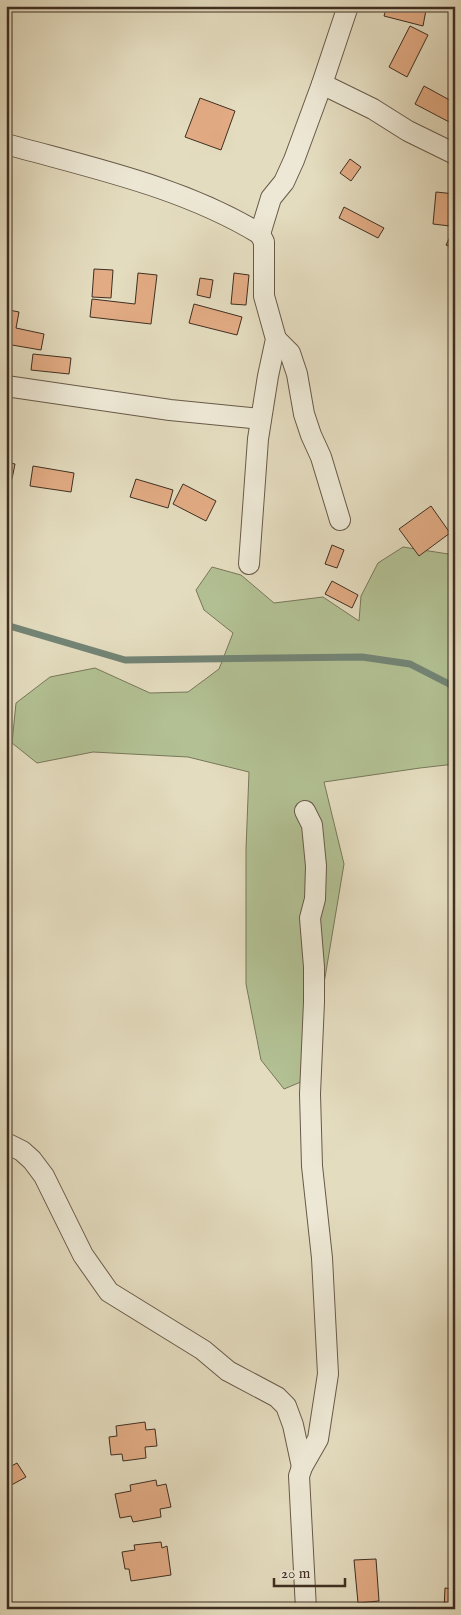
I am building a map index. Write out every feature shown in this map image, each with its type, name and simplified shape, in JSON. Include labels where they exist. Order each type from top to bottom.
[{"type":"street","points":[[260,234],[271,198],[284,182],[322,84],[348,6]]},
{"type":"street","points":[[322,84],[373,109],[408,131],[455,154]]},
{"type":"street","points":[[6,144],[160,187],[234,218],[260,234],[264,242],[264,296],[276,339],[258,438],[249,564]]},
{"type":"street","points":[[276,339],[290,353],[297,374],[310,435],[321,457],[340,520]]},
{"type":"street","points":[[6,386],[170,410],[261,420]]},
{"type":"street","points":[[305,811],[312,825],[316,866],[315,899],[310,918],[314,967],[310,1094],[312,1166],[322,1258],[328,1374],[318,1439],[299,1476],[306,1609]]},
{"type":"street","points":[[6,1143],[22,1151],[40,1171],[83,1255],[110,1292],[203,1350],[228,1371],[277,1397],[286,1406],[293,1425],[302,1467]]},
{"type":"green space","points":[[403,547],[455,555],[455,764],[324,782],[344,864],[308,1079],[284,1089],[261,1060],[246,984],[246,849],[249,772],[188,757],[93,752],[37,763],[12,743],[16,703],[50,677],[95,668],[150,693],[188,692],[219,669],[233,633],[204,610],[196,590],[212,567],[241,575],[274,603],[323,597],[359,621],[361,596],[378,563]]},
{"type":"building","points":[[387,6],[412,6],[426,10],[423,26],[384,16]]},
{"type":"building","points":[[410,26],[428,35],[407,77],[389,67]]},
{"type":"building","points":[[424,86],[455,103],[455,121],[453,124],[415,104]]},
{"type":"building","points":[[200,98],[235,111],[221,150],[185,137]]},
{"type":"building","points":[[350,159],[361,167],[351,181],[340,173]]},
{"type":"building","points":[[436,192],[455,194],[455,211],[452,210],[450,226],[433,224]]},
{"type":"building","points":[[344,207],[384,228],[378,238],[339,218]]},
{"type":"building","points":[[453,231],[455,232],[455,249],[446,245]]},
{"type":"building","points":[[94,269],[113,270],[111,298],[92,297]]},
{"type":"building","points":[[138,273],[157,275],[151,324],[90,317],[92,299],[135,304]]},
{"type":"building","points":[[234,273],[249,275],[246,305],[231,304]]},
{"type":"building","points":[[200,278],[213,280],[210,298],[197,295]]},
{"type":"building","points":[[194,304],[242,317],[237,335],[189,323]]},
{"type":"building","points":[[9,310],[19,312],[16,328],[44,334],[41,350],[6,344],[6,324]]},
{"type":"building","points":[[33,354],[71,358],[69,374],[31,370]]},
{"type":"building","points":[[6,462],[15,464],[12,479],[6,477]]},
{"type":"building","points":[[33,466],[74,473],[71,492],[30,486]]},
{"type":"building","points":[[136,479],[173,490],[168,508],[130,497]]},
{"type":"building","points":[[183,484],[216,501],[206,521],[173,504]]},
{"type":"building","points":[[431,506],[450,533],[419,556],[399,529]]},
{"type":"building","points":[[332,545],[344,550],[337,568],[325,564]]},
{"type":"building","points":[[332,581],[358,595],[352,608],[325,594]]},
{"type":"building","points":[[145,1422],[146,1430],[155,1429],[157,1446],[145,1447],[146,1458],[123,1461],[122,1454],[111,1455],[109,1437],[117,1436],[116,1426]]},
{"type":"building","points":[[17,1463],[26,1477],[6,1488],[6,1469]]},
{"type":"building","points":[[156,1480],[157,1486],[166,1484],[171,1507],[160,1509],[161,1517],[133,1522],[131,1516],[120,1518],[115,1494],[131,1491],[130,1485]]},
{"type":"building","points":[[161,1542],[162,1548],[167,1546],[171,1575],[131,1581],[129,1569],[125,1569],[122,1552],[135,1550],[134,1545]]},
{"type":"building","points":[[376,1559],[379,1601],[358,1603],[354,1560]]},
{"type":"building","points":[[445,1588],[455,1589],[455,1609],[444,1609]]},
{"type":"building","points":[[432,1605],[432,1609],[368,1609]]},
{"type":"waterway","points":[[6,625],[125,660],[362,657],[410,664],[455,687]]}]
